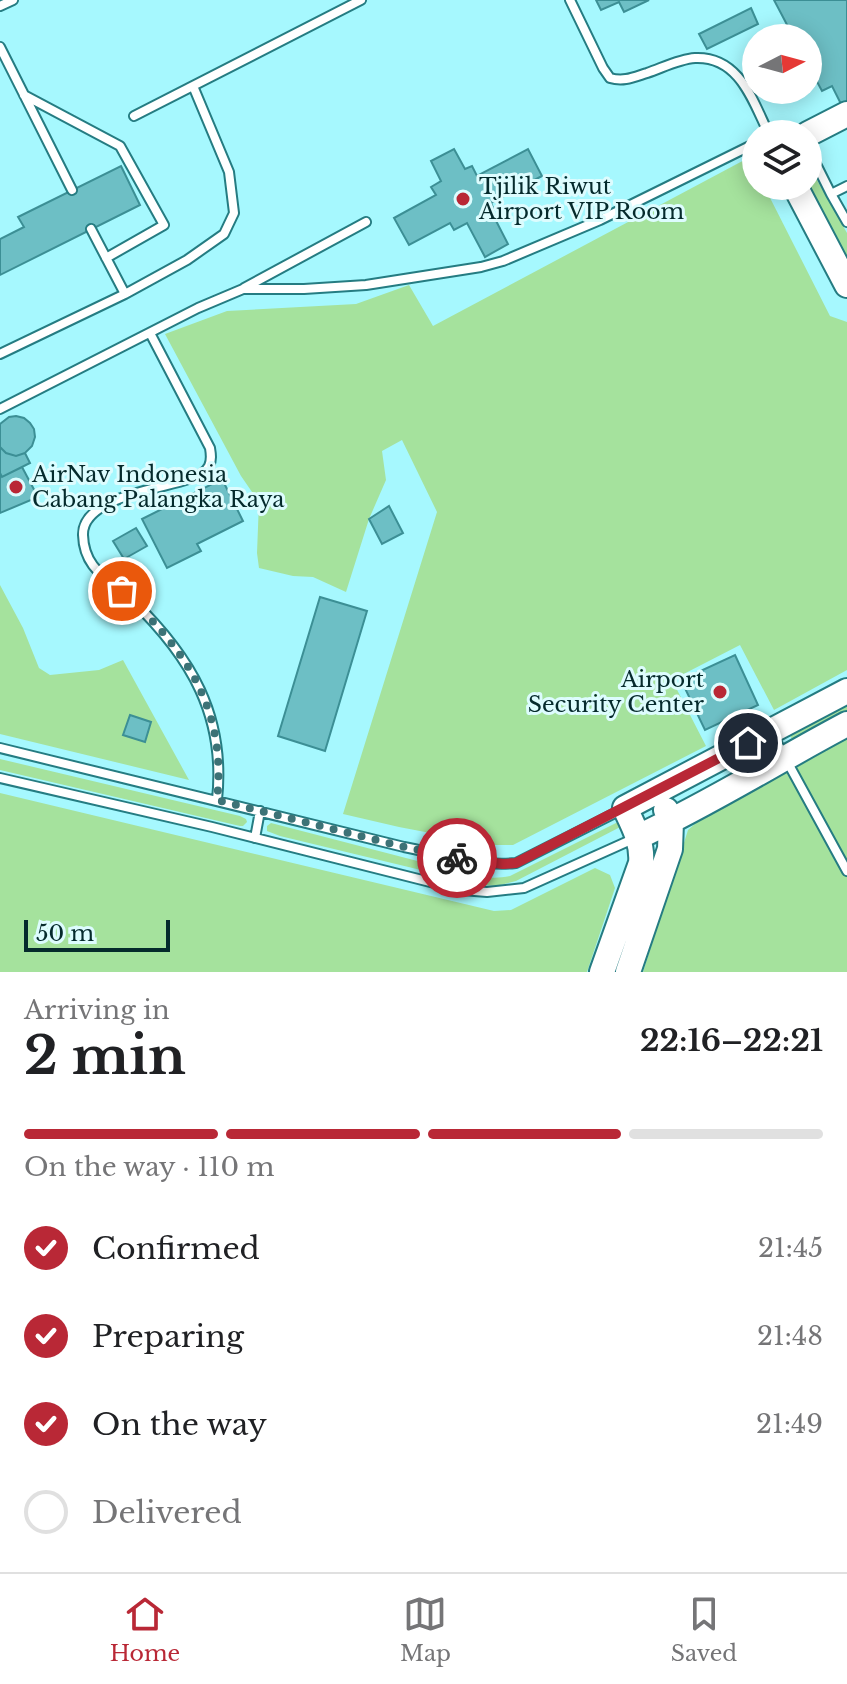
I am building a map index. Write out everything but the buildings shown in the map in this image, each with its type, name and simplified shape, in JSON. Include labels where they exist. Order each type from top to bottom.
[{"type":"main road","points":[[822,127],[847,114]]},
{"type":"main road","points":[[802,200],[847,285]]},
{"type":"main road","points":[[602,972],[641,863],[638,837],[625,808],[847,691]]},
{"type":"main road","points":[[638,837],[671,822],[847,724]]},
{"type":"main road","points":[[628,972],[670,849],[671,822],[657,790]]},
{"type":"lane","points":[[0,6],[13,0]]},
{"type":"lane","points":[[134,116],[361,0]]},
{"type":"lane","points":[[570,0],[610,78],[624,80],[694,58],[720,63],[729,67],[745,84],[762,120]]},
{"type":"lane","points":[[1,52],[72,190]]},
{"type":"lane","points":[[0,354],[125,294],[187,260],[224,234],[234,213],[229,172],[193,86]]},
{"type":"lane","points":[[24,95],[120,146],[164,225],[106,258]]},
{"type":"lane","points":[[243,289],[366,285],[503,261],[600,220],[742,150]]},
{"type":"lane","points":[[822,176],[847,222]]},
{"type":"lane","points":[[831,194],[847,186]]},
{"type":"lane","points":[[0,409],[198,308],[243,289],[366,222]]},
{"type":"lane","points":[[91,229],[125,294]]},
{"type":"lane","points":[[150,333],[210,448],[212,458],[209,467],[201,475],[99,507],[82,530],[96,571],[122,591],[160,629],[186,661],[200,687],[208,708],[218,756],[220,775],[217,800]]},
{"type":"lane","points":[[771,731],[847,871]]},
{"type":"lane","points":[[0,748],[404,847],[503,864],[516,863],[625,808]]},
{"type":"lane","points":[[0,778],[462,890],[487,892],[524,888],[638,837]]},
{"type":"lane","points":[[255,838],[260,811]]},
{"type":"green space","points":[[742,161],[742,200],[771,200],[830,316],[847,322],[847,670],[774,710],[740,645],[672,680],[706,746],[513,845],[493,845],[343,814],[437,512],[402,440],[382,451],[386,480],[369,519],[346,592],[313,577],[259,568],[259,502],[241,476],[165,334],[227,311],[356,304],[409,285],[433,326]]},
{"type":"green space","points":[[822,189],[847,233],[847,260],[815,200],[822,200]]},
{"type":"green space","points":[[0,585],[23,628],[39,668],[50,675],[99,670],[123,660],[189,780],[0,734]]},
{"type":"green space","points":[[847,699],[847,713],[792,739],[788,732]]},
{"type":"green space","points":[[847,739],[847,972],[643,972],[688,830],[697,822]]},
{"type":"green space","points":[[0,759],[240,816],[247,822],[240,826],[0,770]]},
{"type":"green space","points":[[0,793],[494,911],[511,910],[595,868],[610,875],[615,888],[587,972],[0,972]]},
{"type":"green space","points":[[620,821],[626,824],[516,881],[497,886],[267,831],[271,823],[463,873],[496,878],[510,876]]},
{"type":"way so far","points":[[122,591],[174,646],[200,687],[208,708],[218,756],[220,775],[217,800],[457,858]]},
{"type":"place","name":"Tjilik Riwut Airport VIP Room","points":[[463,199]]},
{"type":"place","name":"AirNav Indonesia Cabang Palangka Raya","points":[[16,487]]},
{"type":"place","name":"Airport Security Center","points":[[720,692]]},
{"type":"route","points":[[457,858],[516,863],[748,743]]}]
